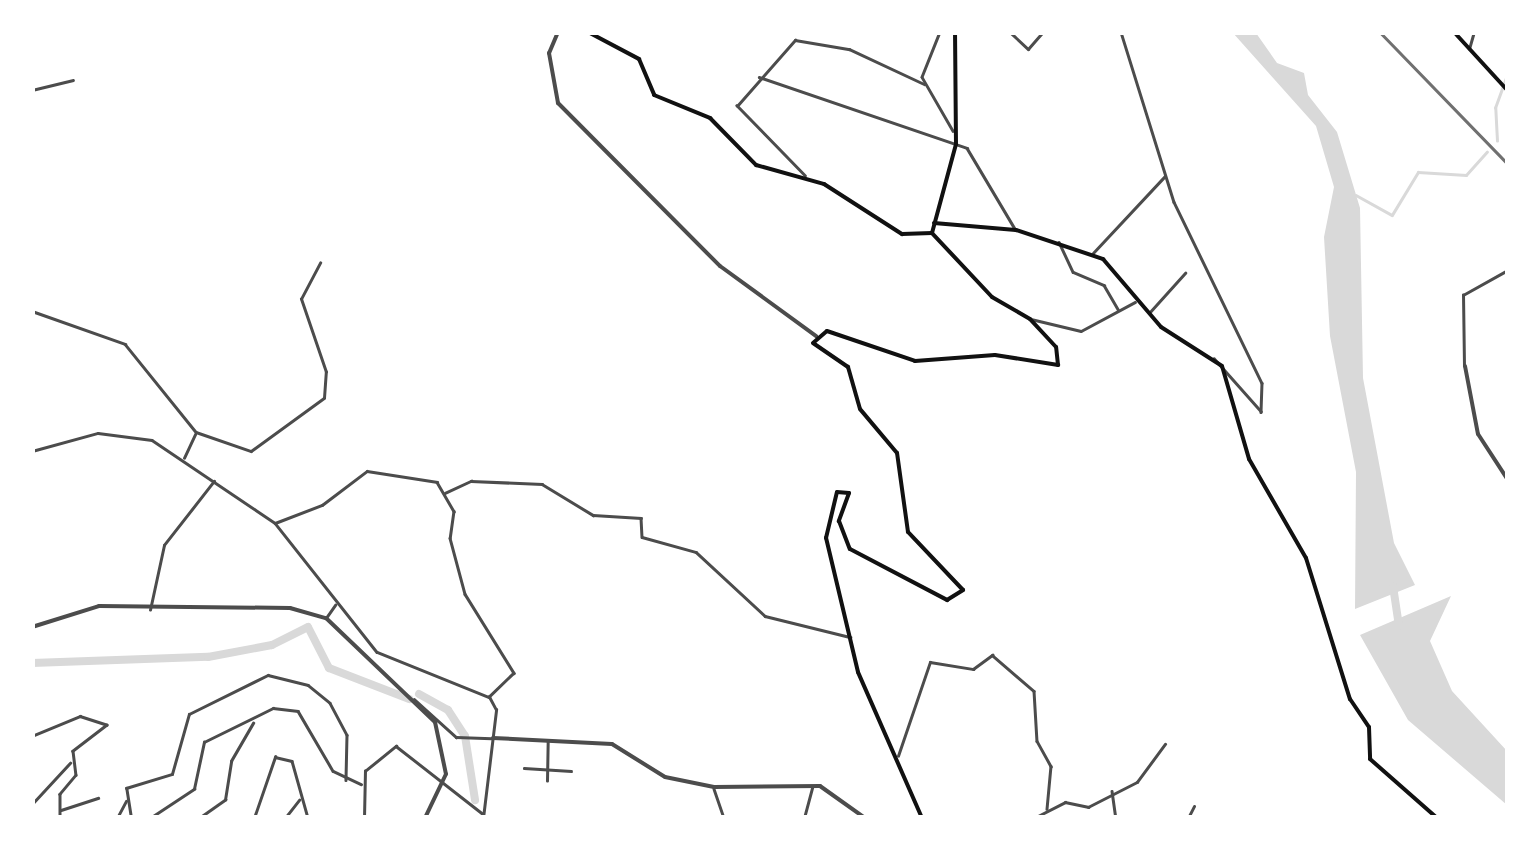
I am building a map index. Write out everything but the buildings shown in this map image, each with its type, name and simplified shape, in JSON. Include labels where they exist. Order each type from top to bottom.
[{"type":"main road","points":[[588,32],[639,59],[654,95],[710,118],[756,165],[815,183],[902,234],[932,233],[992,297],[1030,319],[1056,346],[1055,368],[995,355],[915,361],[828,331],[816,336],[817,350],[848,367],[860,409],[896,453],[911,538],[963,590],[947,600],[850,549],[839,521],[849,493],[841,489],[826,532],[860,681],[922,818]]},
{"type":"main road","points":[[932,233],[956,140],[954,32]]},
{"type":"main road","points":[[1454,32],[1507,90]]},
{"type":"main road","points":[[934,223],[1016,230],[1093,254],[1148,314],[1214,359],[1233,388],[1249,460],[1306,558],[1350,699],[1369,726],[1370,759],[1436,818]]},
{"type":"street","points":[[558,32],[549,52],[558,104],[720,266],[816,336]]},
{"type":"street","points":[[924,84],[940,32]]},
{"type":"street","points":[[1010,32],[1028,50],[1043,32]]},
{"type":"street","points":[[1121,32],[1166,175],[1262,384],[1262,412],[1214,359]]},
{"type":"street","points":[[1469,50],[1474,32]]},
{"type":"street","points":[[815,183],[737,106],[756,76],[804,36],[924,84],[1016,230]]},
{"type":"street","points":[[756,76],[806,86],[878,124],[956,140]]},
{"type":"street","points":[[32,90],[74,80]]},
{"type":"street","points":[[1093,254],[1166,175]]},
{"type":"street","points":[[1059,242],[1074,272],[1104,284],[1119,310]]},
{"type":"street","points":[[32,311],[125,344],[196,432],[251,451],[316,411],[326,372],[301,299],[320,263]]},
{"type":"street","points":[[1508,270],[1463,295],[1464,366],[1471,415],[1508,480]]},
{"type":"street","points":[[1148,314],[1185,272]]},
{"type":"street","points":[[1030,319],[1080,331],[1135,302]]},
{"type":"street","points":[[32,452],[112,432],[183,460],[276,522],[376,652],[489,698]]},
{"type":"street","points":[[183,460],[196,432]]},
{"type":"street","points":[[276,522],[322,504],[367,471],[427,478],[445,493],[465,594],[514,673],[489,698],[492,738],[483,816]]},
{"type":"street","points":[[150,610],[164,545],[214,481]]},
{"type":"street","points":[[445,493],[471,482],[542,484],[593,515],[641,518],[642,537],[696,552],[765,616],[851,638]]},
{"type":"street","points":[[326,618],[336,604]]},
{"type":"street","points":[[32,627],[85,607],[278,607],[326,618],[463,740],[612,744],[665,776],[714,788],[812,786],[865,818]]},
{"type":"street","points":[[897,757],[930,662],[973,668],[992,655],[1034,691],[1037,741],[1050,766],[1047,810]]},
{"type":"street","points":[[116,818],[133,782],[160,784],[172,774],[188,714],[268,675],[308,685],[330,703],[347,734],[346,780]]},
{"type":"street","points":[[414,700],[442,738],[444,784],[425,818]]},
{"type":"street","points":[[150,818],[194,789],[204,742],[254,722],[273,708],[298,711],[346,780],[360,784]]},
{"type":"street","points":[[32,736],[75,717],[104,722],[32,804]]},
{"type":"street","points":[[200,818],[225,800],[231,761],[254,722]]},
{"type":"street","points":[[547,780],[548,741]]},
{"type":"street","points":[[1034,818],[1047,810],[1088,807],[1112,789],[1151,771],[1165,744]]},
{"type":"street","points":[[360,784],[396,746],[483,816]]},
{"type":"street","points":[[254,818],[275,757],[292,761],[308,818]]},
{"type":"street","points":[[60,818],[60,794],[76,775],[71,763]]},
{"type":"street","points":[[524,768],[571,770]]},
{"type":"street","points":[[360,784],[364,818]]},
{"type":"street","points":[[804,818],[812,786]]},
{"type":"street","points":[[714,788],[724,818]]},
{"type":"street","points":[[1112,789],[1116,818]]},
{"type":"street","points":[[61,810],[98,798]]},
{"type":"street","points":[[285,818],[300,799]]},
{"type":"street","points":[[127,800],[130,818]]},
{"type":"street","points":[[1188,818],[1194,806]]},
{"type":"shaded area","points":[[1233,33],[1256,33],[1277,63],[1304,73],[1308,95],[1337,132],[1360,208],[1363,378],[1394,543],[1415,585],[1355,609],[1356,472],[1330,336],[1324,237],[1334,187],[1316,126]]},
{"type":"shaded area","points":[[1451,596],[1430,641],[1452,691],[1507,751],[1507,805],[1408,720],[1360,635]]},
{"type":"waterway","points":[[1497,141],[1495,108],[1508,72]]},
{"type":"waterway","points":[[1356,195],[1392,215],[1418,172],[1466,175],[1487,152]]},
{"type":"waterway","points":[[1393,586],[1399,626]]},
{"type":"waterway","points":[[32,663],[208,657],[272,645],[308,627],[329,668],[409,699]]},
{"type":"waterway","points":[[419,694],[448,710],[465,736],[475,800]]},
{"type":"railway","points":[[1380,32],[1508,164]]}]
